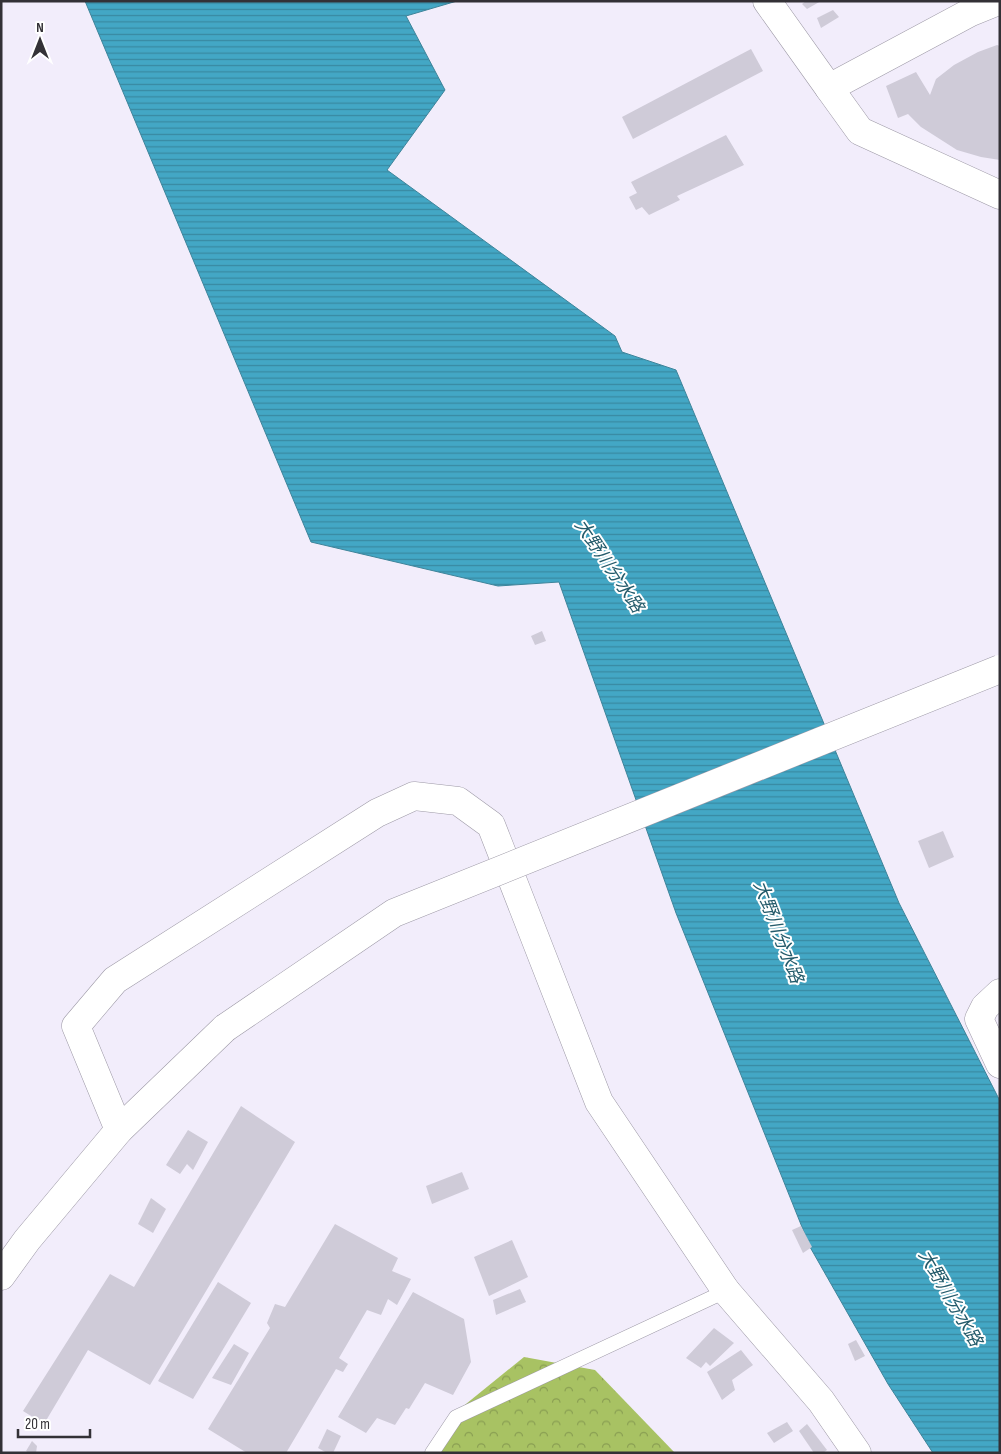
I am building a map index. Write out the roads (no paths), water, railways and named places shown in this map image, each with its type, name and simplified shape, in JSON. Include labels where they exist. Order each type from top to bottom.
[{"type":"street","points":[[767,1],[860,132],[1000,195]]},
{"type":"street","points":[[829,88],[971,12],[998,1]]},
{"type":"street","points":[[1,1276],[28,1240],[119,1130],[225,1028],[394,913],[1000,669]]},
{"type":"street","points":[[119,1130],[76,1026],[115,980],[376,813],[414,796],[458,801],[491,826],[599,1102],[726,1291],[821,1401],[857,1453]]},
{"type":"street","points":[[1000,993],[985,1006],[980,1019],[1000,1064]]},
{"type":"lane","points":[[432,1453],[456,1417],[726,1291]]},
{"type":"water","name":"大野川分水路","points":[[85,1],[457,1],[406,16],[445,90],[387,170],[615,336],[622,352],[676,370],[899,903],[1000,1101],[1000,1453],[933,1453],[888,1384],[810,1247],[676,913],[559,582],[498,586],[311,542]]}]
